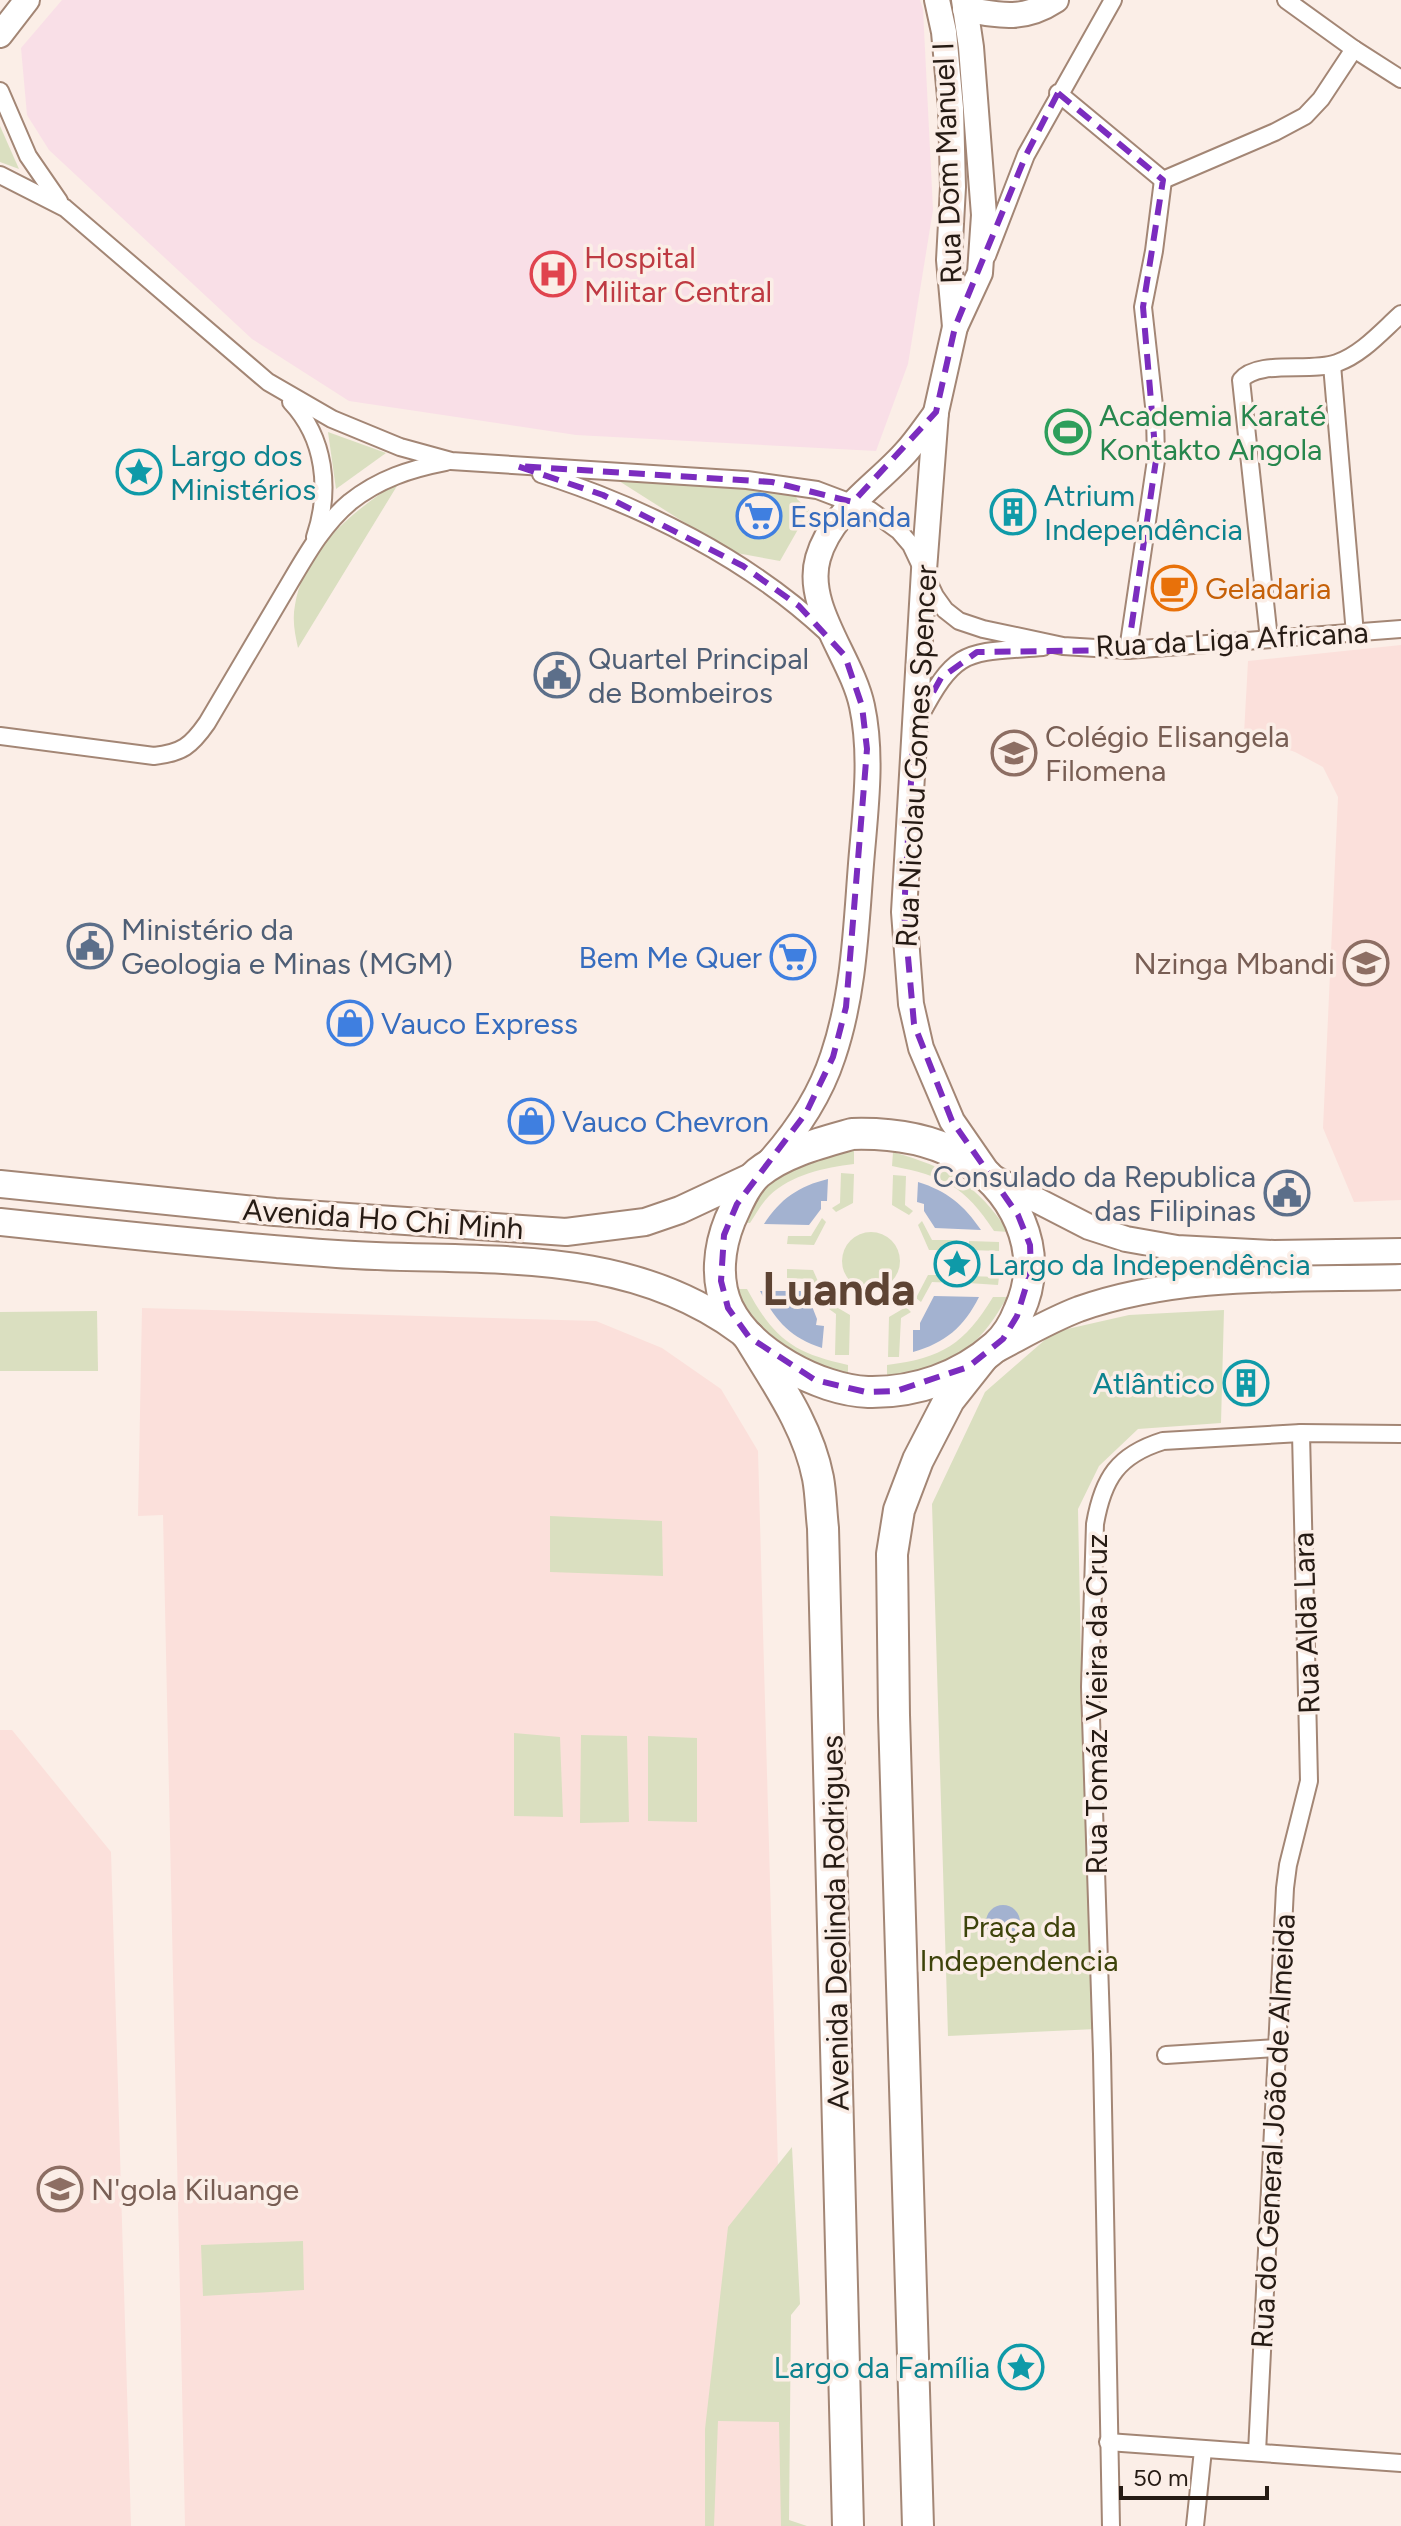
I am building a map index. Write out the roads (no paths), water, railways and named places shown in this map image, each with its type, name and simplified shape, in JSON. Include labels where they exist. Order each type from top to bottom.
[{"type":"highway","points":[[852,1134],[881,1134],[938,1145],[990,1176],[1024,1229],[1030,1245],[1031,1270],[1027,1295],[1003,1339],[968,1367],[930,1383],[896,1391],[866,1392],[815,1380],[789,1367],[749,1337],[728,1308],[720,1263],[724,1235],[737,1204],[757,1174],[817,1143],[852,1134]]},
{"type":"highway","name":"Avenida Deolinda Rodrigues","points":[[749,1337],[806,1437],[818,1478],[823,1528],[848,2526]]},
{"type":"highway","name":"Avenida Deolinda Rodrigues","points":[[918,2526],[892,1554],[899,1510],[918,1460],[949,1400],[983,1357]]},
{"type":"main road","name":"Avenida Ho Chi Minh","points":[[0,1184],[275,1212],[566,1232],[645,1222],[680,1210],[757,1174]]},
{"type":"main road","name":"Avenida Ho Chi Minh","points":[[0,1222],[342,1255],[561,1264],[637,1278],[670,1290],[712,1311],[749,1337]]},
{"type":"street","points":[[0,35],[27,0]]},
{"type":"street","name":"Rua Dom Manuel I","points":[[937,0],[944,32],[951,108],[953,187],[949,260],[955,327]]},
{"type":"street","points":[[965,4],[1016,16],[1032,14],[1056,0]]},
{"type":"street","name":"Rua Nicolau Gomes Spencer","points":[[990,1176],[952,1121],[931,1075],[914,1024],[904,912],[936,412],[955,327],[980,273],[1026,155],[1058,93],[1113,0]]},
{"type":"street","points":[[1286,0],[1401,79]]},
{"type":"street","name":"Rua Dom Manuel I","points":[[965,4],[981,158],[984,215],[980,273]]},
{"type":"street","points":[[1163,180],[1305,116],[1321,99],[1354,49]]},
{"type":"street","points":[[0,91],[28,156],[65,208],[304,415],[315,436],[324,480],[311,548]]},
{"type":"street","points":[[1058,93],[1163,180]]},
{"type":"street","points":[[0,175],[65,208]]},
{"type":"street","points":[[1128,650],[1156,460],[1155,415],[1143,307],[1163,180]]},
{"type":"street","points":[[1269,639],[1241,380],[1254,370],[1332,365],[1359,352],[1401,314]]},
{"type":"street","points":[[1332,365],[1355,634]]},
{"type":"street","points":[[268,382],[321,413],[377,439],[451,461],[517,466],[603,495],[743,566],[799,606],[833,638]]},
{"type":"street","name":"Rua Nicolau Gomes Spencer","points":[[757,1174],[783,1146],[806,1113],[824,1077],[840,1031],[851,978],[866,808],[866,726],[856,680],[833,638],[819,602],[815,573],[822,546],[853,502],[907,451],[936,412]]},
{"type":"street","points":[[0,736],[154,756],[173,754],[187,747],[207,723],[311,548],[335,517],[365,491],[399,473],[451,461]]},
{"type":"street","name":"Rua da Liga Africana","points":[[517,466],[772,482],[817,490],[870,510],[899,531],[911,545],[935,596],[945,610],[959,621],[1063,646]]},
{"type":"street","name":"Rua da Liga Africana","points":[[914,726],[941,678],[963,659],[977,652],[1063,646],[1128,650],[1401,629]]},
{"type":"street","points":[[990,1176],[1057,1213],[1126,1239],[1177,1248],[1274,1253],[1401,1251]]},
{"type":"street","points":[[983,1357],[1056,1318],[1136,1293],[1219,1282],[1401,1277]]},
{"type":"street","name":"Rua Tomáz Vieira da Cruz","points":[[1111,2526],[1102,2054],[1090,1687],[1095,1524],[1099,1502],[1104,1486],[1115,1469],[1144,1447],[1163,1441],[1301,1433],[1401,1434]]},
{"type":"street","name":"Rua Alda Lara","points":[[1301,1433],[1310,1749],[1309,1781],[1302,1811]]},
{"type":"street","name":"Rua do General João de Almeida","points":[[1257,2452],[1285,1888],[1302,1811]]},
{"type":"street","points":[[1166,2055],[1277,2048]]},
{"type":"street","points":[[1108,2442],[1401,2463]]},
{"type":"street","points":[[1195,2526],[1203,2450]]},
{"type":"water","points":[[828,1179],[827,1201],[821,1201],[821,1209],[809,1225],[764,1224],[791,1195],[808,1185]]},
{"type":"water","points":[[918,1182],[954,1200],[981,1230],[935,1228],[924,1211],[924,1204],[917,1202]]},
{"type":"water","points":[[760,1291],[806,1291],[817,1319],[816,1325],[824,1326],[822,1348],[801,1339],[785,1327]]},
{"type":"water","points":[[934,1296],[979,1297],[967,1317],[944,1339],[913,1352],[913,1330],[920,1330],[920,1323]]},
{"type":"water","points":[[1003,1905],[1015,1910],[1020,1922],[1015,1934],[1003,1939],[991,1934],[986,1922],[991,1910]]},
{"type":"place","name":"Hospital Militar Central","points":[[553,274]]},
{"type":"place","name":"Academia Karaté Kontakto Angola","points":[[1068,432]]},
{"type":"place","name":"Largo dos Ministérios","points":[[139,472]]},
{"type":"place","name":"Atrium Independência","points":[[1013,512]]},
{"type":"place","name":"Esplanda","points":[[759,516]]},
{"type":"place","name":"Geladaria","points":[[1174,588]]},
{"type":"place","name":"Quartel Principal de Bombeiros","points":[[557,675]]},
{"type":"place","name":"Colégio Elisangela Filomena","points":[[1014,753]]},
{"type":"place","name":"Ministério da Geologia e Minas (MGM)","points":[[90,946]]},
{"type":"place","name":"Bem Me Quer","points":[[793,957]]},
{"type":"place","name":"Nzinga Mbandi","points":[[1366,963]]},
{"type":"place","name":"Vauco Express","points":[[350,1023]]},
{"type":"place","name":"Vauco Chevron","points":[[531,1121]]},
{"type":"place","name":"Consulado da Republica das Filipinas","points":[[1287,1193]]},
{"type":"place","name":"Largo da Independência","points":[[957,1264]]},
{"type":"place","name":"Atlântico","points":[[1246,1383]]},
{"type":"place","name":"N'gola Kiluange","points":[[60,2189]]},
{"type":"place","name":"Largo da Família","points":[[1021,2367]]},
{"type":"district","name":"Luanda","points":[[839,1289]]},
{"type":"park label","name":"Praça da Independencia","points":[[1019,1943]]}]
